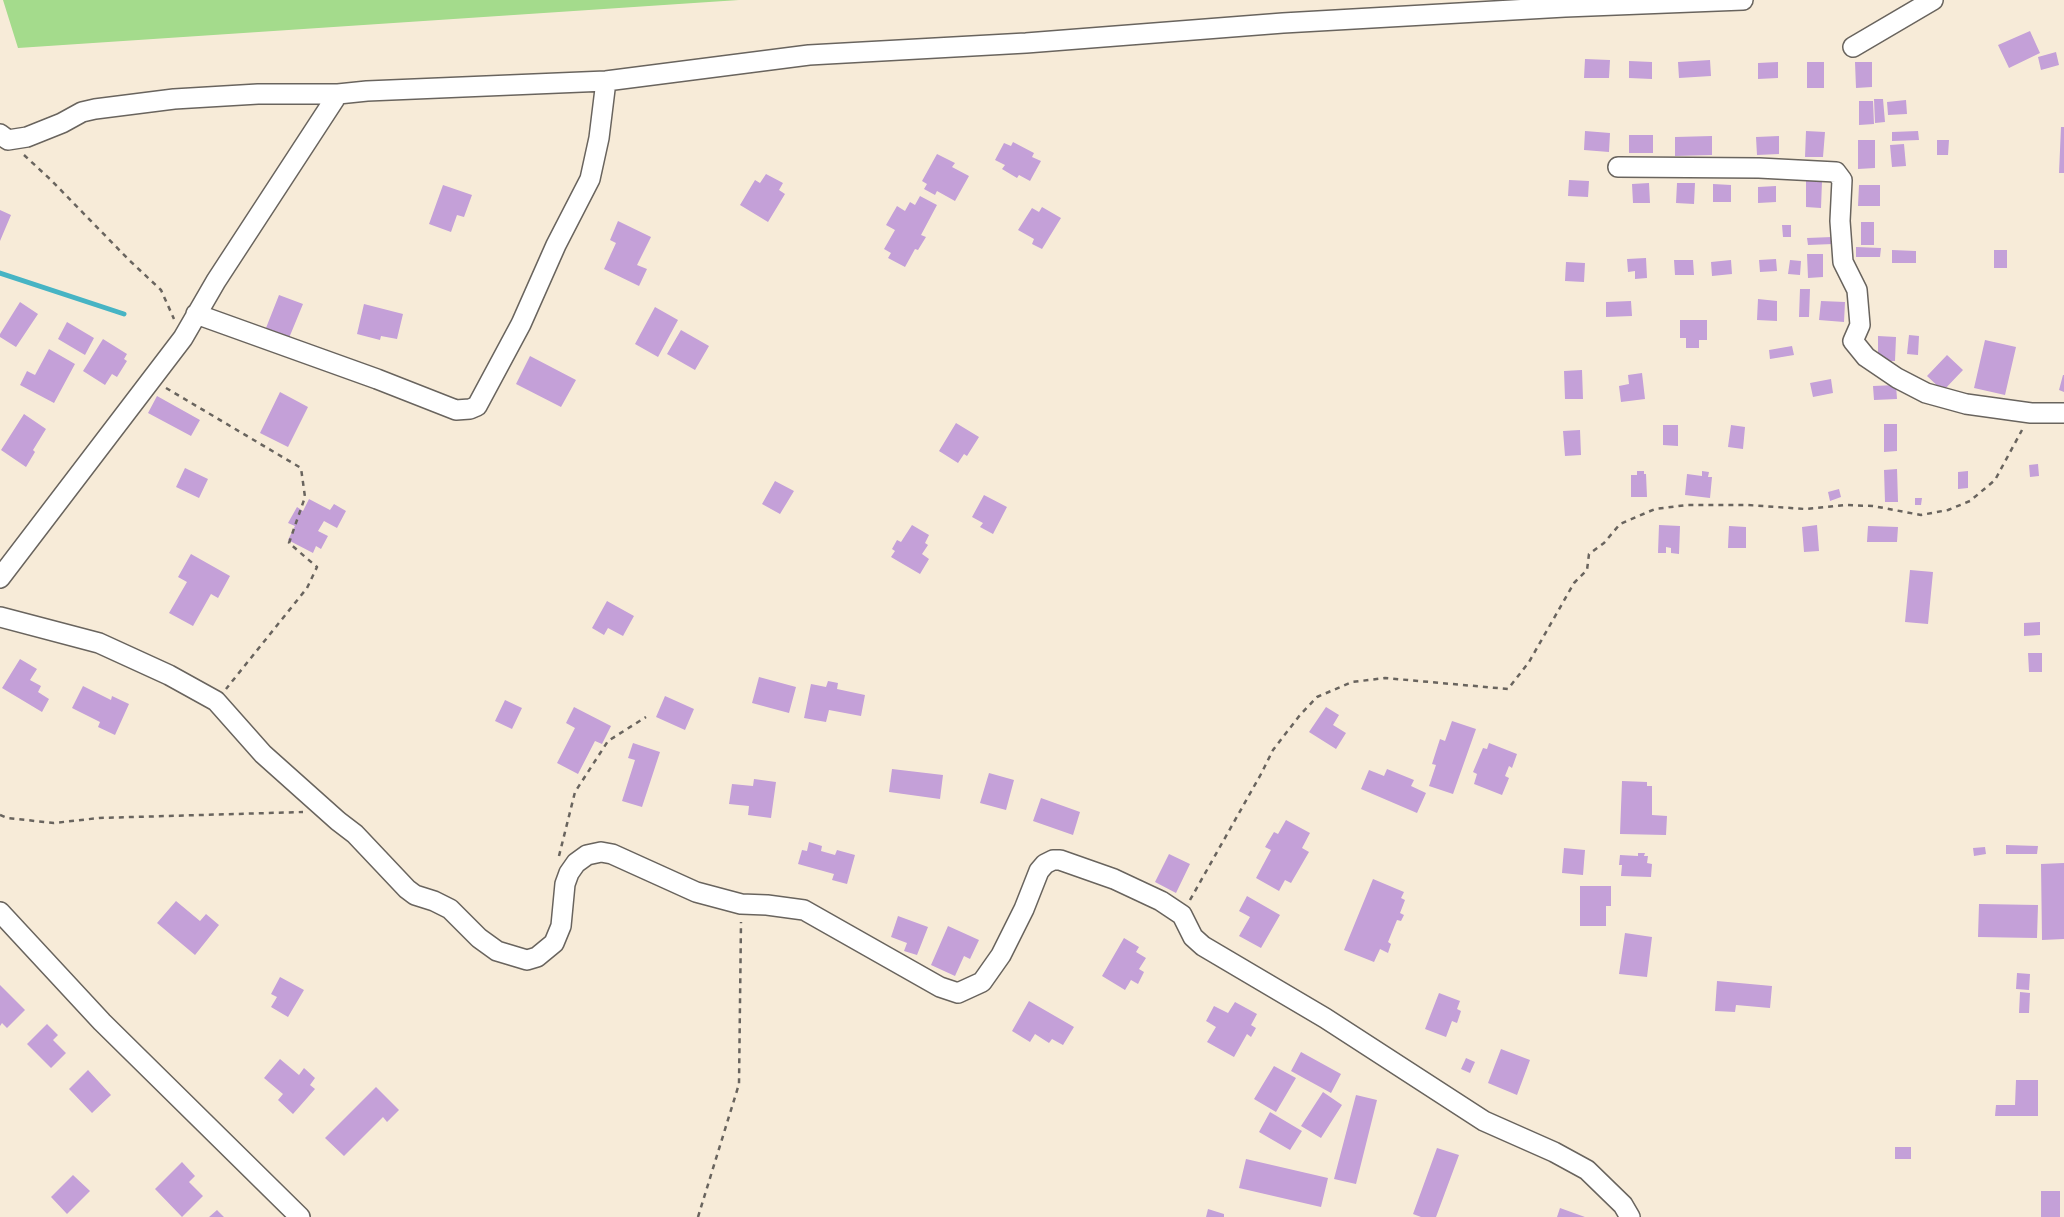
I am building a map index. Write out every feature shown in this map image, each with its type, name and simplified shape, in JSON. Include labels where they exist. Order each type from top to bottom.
[{"type":"street","points":[[4,137],[27,137],[95,108],[174,99],[606,81],[808,55],[1026,43],[1283,23],[1743,0]]},
{"type":"street","points":[[1853,47],[1933,0]]},
{"type":"street","points":[[196,314],[456,410],[470,410],[477,406],[521,324],[556,245],[590,179],[599,138],[606,81]]},
{"type":"street","points":[[0,578],[183,338],[338,94]]},
{"type":"street","points":[[1618,167],[1759,168],[1836,172],[1842,180],[1840,221],[1843,262],[1857,290],[1860,325],[1853,341],[1866,357],[1896,378],[1926,393],[1966,404],[2064,413]]},
{"type":"street","points":[[0,617],[99,643],[169,675],[216,701],[263,754],[355,834],[407,889],[450,909],[478,938],[497,951],[527,960],[537,957],[554,943],[561,926],[565,884],[569,873],[576,863],[587,855],[601,852],[612,854],[696,892],[741,904],[804,910],[940,987],[958,993],[982,982],[1001,954],[1024,909],[1039,871],[1045,863],[1060,860],[1153,896],[1182,915],[1193,937],[1203,946],[1325,1018],[1483,1121],[1554,1152],[1587,1170],[1623,1205],[1630,1217]]},
{"type":"street","points":[[0,912],[102,1023],[300,1217]]},
{"type":"path","points":[[4,137],[161,290],[183,338]]},
{"type":"path","points":[[152,379],[301,468],[304,497],[289,543],[317,567],[307,588],[216,701]]},
{"type":"path","points":[[1182,915],[1273,750],[1317,697],[1352,682],[1385,678],[1508,689],[1529,662],[1574,583],[1587,570],[1589,554],[1604,543],[1619,524],[1655,509],[1687,505],[1805,509],[1846,505],[1873,506],[1921,515],[1948,509],[1970,500],[1995,480],[2031,412]]},
{"type":"path","points":[[558,859],[575,792],[608,741],[646,718]]},
{"type":"path","points":[[0,815],[54,823],[99,818],[327,812]]},
{"type":"path","points":[[698,1217],[739,1084],[741,904]]},
{"type":"green space","points":[[3,0],[739,0],[18,48]]},
{"type":"building","points":[[2030,31],[2040,53],[2009,68],[1998,45]]},
{"type":"building","points":[[2056,52],[2059,65],[2041,70],[2038,57]]},
{"type":"building","points":[[1585,59],[1610,60],[1609,78],[1584,78]]},
{"type":"building","points":[[1710,60],[1711,76],[1679,78],[1678,62]]},
{"type":"building","points":[[1629,61],[1652,62],[1652,79],[1629,78]]},
{"type":"building","points":[[1778,62],[1778,78],[1758,79],[1758,63]]},
{"type":"building","points":[[1807,62],[1824,62],[1824,88],[1807,88]]},
{"type":"building","points":[[1855,62],[1872,62],[1872,87],[1856,88]]},
{"type":"building","points":[[1874,99],[1883,99],[1885,122],[1875,123]]},
{"type":"building","points":[[1906,100],[1907,114],[1888,115],[1887,102]]},
{"type":"building","points":[[1859,101],[1873,101],[1874,124],[1859,125]]},
{"type":"building","points":[[2061,127],[2064,127],[2064,173],[2059,173]]},
{"type":"building","points":[[1585,131],[1610,133],[1609,152],[1584,150]]},
{"type":"building","points":[[1806,131],[1825,132],[1823,157],[1805,157]]},
{"type":"building","points":[[1918,131],[1919,140],[1892,141],[1892,132]]},
{"type":"building","points":[[1629,135],[1653,135],[1653,153],[1629,153]]},
{"type":"building","points":[[1712,136],[1712,155],[1675,156],[1675,137]]},
{"type":"building","points":[[1779,136],[1779,154],[1757,155],[1756,137]]},
{"type":"building","points":[[1858,140],[1875,140],[1875,168],[1858,169]]},
{"type":"building","points":[[1937,140],[1949,140],[1948,155],[1937,155]]},
{"type":"building","points":[[1013,142],[1034,153],[1032,157],[1041,161],[1030,181],[1019,175],[1017,178],[1002,169],[1005,165],[995,160],[1004,143],[1011,146]]},
{"type":"building","points":[[1904,144],[1906,166],[1892,167],[1890,145]]},
{"type":"building","points":[[937,154],[955,163],[952,167],[969,176],[955,201],[937,191],[935,195],[924,189],[927,184],[922,181]]},
{"type":"building","points":[[766,174],[783,183],[779,190],[785,194],[768,222],[740,205],[755,180],[760,183]]},
{"type":"building","points":[[1569,180],[1589,181],[1588,197],[1568,196]]},
{"type":"building","points":[[1806,180],[1822,181],[1821,208],[1806,207]]},
{"type":"building","points":[[1649,183],[1650,203],[1633,203],[1632,184]]},
{"type":"building","points":[[1677,183],[1695,183],[1694,204],[1676,203]]},
{"type":"building","points":[[1713,184],[1731,185],[1731,202],[1713,202]]},
{"type":"building","points":[[443,185],[472,195],[464,217],[457,215],[451,232],[429,224]]},
{"type":"building","points":[[1859,185],[1880,185],[1880,206],[1858,206]]},
{"type":"building","points":[[1776,186],[1776,202],[1758,203],[1758,187]]},
{"type":"building","points":[[920,196],[937,205],[921,235],[926,237],[918,250],[915,249],[905,267],[888,258],[891,253],[884,249],[895,230],[886,225],[897,206],[905,211],[910,202],[915,205]]},
{"type":"building","points":[[1042,207],[1061,218],[1042,249],[1032,244],[1034,239],[1018,230],[1032,208],[1039,212]]},
{"type":"building","points":[[0,210],[11,215],[0,241]]},
{"type":"building","points":[[618,221],[651,237],[637,265],[647,269],[639,286],[604,269],[616,243],[610,240]]},
{"type":"building","points":[[1861,222],[1874,222],[1874,245],[1861,245]]},
{"type":"building","points":[[1782,225],[1791,225],[1791,237],[1783,237]]},
{"type":"building","points":[[1832,237],[1833,244],[1808,245],[1807,238]]},
{"type":"building","points":[[1856,247],[1881,248],[1880,257],[1856,257]]},
{"type":"building","points":[[1892,250],[1916,251],[1916,263],[1892,263]]},
{"type":"building","points":[[1994,250],[2007,250],[2007,268],[1994,268]]},
{"type":"building","points":[[1807,254],[1823,254],[1823,277],[1808,278]]},
{"type":"building","points":[[1646,258],[1647,278],[1635,279],[1635,271],[1628,272],[1627,259]]},
{"type":"building","points":[[1776,259],[1777,271],[1760,272],[1759,260]]},
{"type":"building","points":[[1674,260],[1693,260],[1694,275],[1675,275]]},
{"type":"building","points":[[1731,260],[1732,274],[1712,276],[1711,262]]},
{"type":"building","points":[[1790,260],[1801,261],[1800,275],[1788,274]]},
{"type":"building","points":[[1566,262],[1585,263],[1584,282],[1565,281]]},
{"type":"building","points":[[1800,289],[1810,289],[1809,317],[1799,317]]},
{"type":"building","points":[[279,295],[303,304],[289,338],[266,328]]},
{"type":"building","points":[[1758,299],[1777,301],[1777,321],[1757,320]]},
{"type":"building","points":[[1631,301],[1632,316],[1606,317],[1606,302]]},
{"type":"building","points":[[1821,301],[1845,302],[1844,322],[1819,320]]},
{"type":"building","points":[[20,302],[38,314],[16,347],[0,337],[0,334]]},
{"type":"building","points":[[364,304],[403,314],[397,339],[381,336],[380,340],[357,334]]},
{"type":"building","points":[[655,307],[678,320],[658,357],[635,344]]},
{"type":"building","points":[[1680,320],[1707,320],[1707,340],[1699,340],[1699,348],[1686,348],[1686,338],[1680,338]]},
{"type":"building","points":[[67,322],[94,338],[85,355],[58,339]]},
{"type":"building","points":[[681,330],[709,346],[695,370],[667,354]]},
{"type":"building","points":[[1909,335],[1919,336],[1918,355],[1907,354]]},
{"type":"building","points":[[1878,336],[1896,337],[1895,361],[1878,361]]},
{"type":"building","points":[[103,339],[127,354],[124,359],[127,361],[117,377],[112,374],[105,385],[83,371]]},
{"type":"building","points":[[1985,340],[2016,347],[2005,395],[1974,388]]},
{"type":"building","points":[[1792,346],[1794,355],[1770,359],[1769,350]]},
{"type":"building","points":[[49,349],[75,364],[54,403],[20,385],[27,371],[35,375]]},
{"type":"building","points":[[1947,355],[1963,370],[1943,391],[1927,376]]},
{"type":"building","points":[[530,356],[576,380],[561,407],[516,384]]},
{"type":"building","points":[[1582,370],[1583,399],[1565,399],[1564,371]]},
{"type":"building","points":[[1642,373],[1645,399],[1621,402],[1619,386],[1629,384],[1628,375]]},
{"type":"building","points":[[2064,375],[2064,392],[2059,390]]},
{"type":"building","points":[[1831,379],[1833,393],[1813,397],[1810,383]]},
{"type":"building","points":[[1896,385],[1897,399],[1874,400],[1873,386]]},
{"type":"building","points":[[280,392],[308,407],[288,447],[260,433]]},
{"type":"building","points":[[157,396],[200,420],[191,436],[148,413]]},
{"type":"building","points":[[24,414],[46,429],[26,467],[1,450]]},
{"type":"building","points":[[956,423],[979,437],[967,456],[964,454],[958,463],[939,451]]},
{"type":"building","points":[[1884,424],[1897,424],[1897,451],[1884,452]]},
{"type":"building","points":[[1663,425],[1678,425],[1678,446],[1663,445]]},
{"type":"building","points":[[1731,425],[1745,427],[1743,449],[1728,447]]},
{"type":"building","points":[[1580,430],[1581,455],[1565,456],[1563,431]]},
{"type":"building","points":[[2038,464],[2039,476],[2030,477],[2029,465]]},
{"type":"building","points":[[185,468],[208,479],[199,498],[176,487]]},
{"type":"building","points":[[1897,469],[1898,502],[1885,502],[1884,470]]},
{"type":"building","points":[[1637,471],[1644,471],[1646,474],[1647,497],[1631,497],[1631,475],[1637,475]]},
{"type":"building","points":[[1702,471],[1709,472],[1708,477],[1712,477],[1710,498],[1685,495],[1687,474],[1702,476]]},
{"type":"building","points":[[1968,471],[1968,488],[1958,489],[1958,472]]},
{"type":"building","points":[[775,481],[794,491],[780,514],[762,504]]},
{"type":"building","points":[[1839,489],[1841,497],[1830,501],[1828,492]]},
{"type":"building","points":[[984,495],[1007,507],[993,534],[980,527],[983,523],[972,517]]},
{"type":"building","points":[[1915,498],[1922,498],[1921,505],[1915,505]]},
{"type":"building","points":[[309,499],[330,510],[334,504],[346,511],[337,528],[324,521],[318,531],[328,536],[321,549],[316,546],[313,553],[288,540],[295,526],[288,523],[297,507],[303,511]]},
{"type":"building","points":[[912,525],[929,535],[925,543],[928,545],[922,554],[929,559],[920,574],[891,557],[897,540],[901,542]]},
{"type":"building","points":[[1659,525],[1680,526],[1679,554],[1671,553],[1671,548],[1666,547],[1666,553],[1658,553]]},
{"type":"building","points":[[1817,525],[1819,551],[1804,552],[1802,527]]},
{"type":"building","points":[[1729,526],[1746,527],[1746,548],[1728,548]]},
{"type":"building","points":[[1868,526],[1898,527],[1897,542],[1867,542]]},
{"type":"building","points":[[191,554],[230,576],[218,598],[211,594],[193,626],[169,613],[187,582],[178,577]]},
{"type":"building","points":[[1910,570],[1933,572],[1928,624],[1905,622]]},
{"type":"building","points":[[607,601],[634,616],[623,636],[608,628],[604,635],[592,628]]},
{"type":"building","points":[[2040,622],[2040,635],[2024,636],[2024,623]]},
{"type":"building","points":[[2028,653],[2042,653],[2042,672],[2029,672]]},
{"type":"building","points":[[20,659],[37,669],[30,680],[41,686],[38,692],[49,699],[42,712],[2,688]]},
{"type":"building","points":[[759,677],[796,687],[789,713],[752,703]]},
{"type":"building","points":[[828,681],[838,683],[837,689],[865,695],[861,716],[829,710],[826,722],[804,718],[811,684],[826,687]]},
{"type":"building","points":[[83,686],[111,700],[112,696],[129,704],[115,735],[98,727],[100,722],[72,708]]},
{"type":"building","points":[[665,696],[694,709],[685,730],[656,717]]},
{"type":"building","points":[[505,700],[522,708],[512,729],[495,721]]},
{"type":"building","points":[[574,707],[611,726],[602,744],[595,741],[578,774],[557,763],[575,728],[566,723]]},
{"type":"building","points":[[1326,707],[1339,715],[1333,725],[1346,733],[1336,749],[1309,732]]},
{"type":"building","points":[[1452,721],[1476,729],[1453,794],[1429,786],[1440,739],[1445,741]]},
{"type":"building","points":[[633,743],[660,752],[642,807],[622,801],[635,760],[628,758]]},
{"type":"building","points":[[1489,743],[1517,754],[1512,768],[1509,766],[1505,776],[1509,778],[1502,795],[1474,784],[1477,774],[1473,772],[1483,748],[1487,749]]},
{"type":"building","points":[[892,769],[943,775],[940,799],[889,792]]},
{"type":"building","points":[[1387,769],[1414,780],[1411,786],[1426,793],[1417,813],[1361,789],[1369,770],[1384,776]]},
{"type":"building","points":[[989,773],[1014,780],[1006,810],[980,803]]},
{"type":"building","points":[[754,779],[776,782],[771,818],[748,815],[749,806],[729,804],[732,784],[753,786]]},
{"type":"building","points":[[1622,781],[1647,782],[1647,786],[1652,786],[1652,815],[1667,816],[1666,835],[1620,834]]},
{"type":"building","points":[[1041,798],[1080,812],[1073,835],[1033,821]]},
{"type":"building","points":[[1286,820],[1310,833],[1302,848],[1309,852],[1291,883],[1285,880],[1279,891],[1256,878],[1271,850],[1265,847],[1274,832],[1278,834]]},
{"type":"building","points":[[809,842],[822,846],[821,851],[835,855],[837,850],[855,855],[847,884],[832,880],[834,874],[798,864],[802,850],[807,851]]},
{"type":"building","points":[[2006,845],[2038,846],[2037,854],[2006,854]]},
{"type":"building","points":[[1985,847],[1986,854],[1974,856],[1973,848]]},
{"type":"building","points":[[1564,848],[1585,850],[1583,875],[1562,873]]},
{"type":"building","points":[[1638,853],[1648,856],[1647,863],[1652,864],[1651,877],[1621,876],[1620,855],[1638,856]]},
{"type":"building","points":[[1169,854],[1190,864],[1176,893],[1155,882]]},
{"type":"building","points":[[2064,863],[2064,939],[2042,940],[2041,864]]},
{"type":"building","points":[[1373,879],[1404,892],[1401,898],[1405,900],[1400,913],[1404,915],[1401,921],[1397,920],[1388,942],[1391,944],[1388,953],[1380,949],[1374,962],[1344,950]]},
{"type":"building","points":[[1580,886],[1611,886],[1611,906],[1606,906],[1606,926],[1580,926]]},
{"type":"building","points":[[1247,896],[1280,915],[1261,948],[1239,936],[1250,917],[1239,911]]},
{"type":"building","points":[[176,901],[200,921],[206,914],[219,925],[195,955],[157,923]]},
{"type":"building","points":[[1979,904],[2038,905],[2037,938],[1978,937]]},
{"type":"building","points":[[898,916],[928,927],[917,955],[904,951],[907,943],[891,937]]},
{"type":"building","points":[[948,926],[979,940],[970,959],[964,956],[955,976],[931,965]]},
{"type":"building","points":[[1625,933],[1652,937],[1647,977],[1619,974]]},
{"type":"building","points":[[1124,938],[1139,947],[1136,952],[1146,958],[1139,969],[1144,972],[1138,984],[1131,980],[1125,990],[1102,976]]},
{"type":"building","points":[[2017,973],[2030,974],[2029,990],[2016,989]]},
{"type":"building","points":[[280,977],[304,990],[288,1017],[271,1007],[277,997],[271,994]]},
{"type":"building","points":[[1717,981],[1772,986],[1770,1008],[1736,1005],[1735,1012],[1715,1011]]},
{"type":"building","points":[[0,985],[25,1010],[7,1028],[2,1023],[0,1026]]},
{"type":"building","points":[[2020,992],[2030,993],[2029,1013],[2019,1013]]},
{"type":"building","points":[[1439,993],[1460,1001],[1457,1009],[1461,1011],[1457,1023],[1452,1021],[1446,1037],[1425,1029]]},
{"type":"building","points":[[1029,1001],[1074,1027],[1063,1045],[1052,1039],[1049,1043],[1035,1034],[1030,1042],[1012,1031]]},
{"type":"building","points":[[1235,1002],[1257,1014],[1251,1025],[1256,1028],[1251,1037],[1247,1034],[1234,1057],[1207,1042],[1216,1027],[1206,1021],[1214,1006],[1228,1013]]},
{"type":"building","points":[[47,1024],[58,1035],[53,1040],[66,1053],[51,1068],[27,1044]]},
{"type":"building","points":[[1501,1049],[1530,1060],[1517,1095],[1488,1083]]},
{"type":"building","points":[[1301,1052],[1341,1074],[1331,1093],[1291,1071]]},
{"type":"building","points":[[1466,1058],[1475,1062],[1470,1073],[1461,1069]]},
{"type":"building","points":[[280,1059],[299,1075],[304,1068],[315,1078],[310,1085],[315,1089],[293,1114],[278,1100],[283,1094],[264,1078]]},
{"type":"building","points":[[1274,1066],[1296,1078],[1276,1112],[1254,1099]]},
{"type":"building","points":[[88,1070],[111,1095],[92,1113],[69,1089]]},
{"type":"building","points":[[2016,1080],[2038,1080],[2038,1116],[1995,1116],[1996,1105],[2015,1105]]},
{"type":"building","points":[[376,1087],[399,1110],[387,1122],[383,1117],[344,1156],[325,1138]]},
{"type":"building","points":[[1323,1092],[1342,1105],[1321,1138],[1301,1126]]},
{"type":"building","points":[[1356,1095],[1377,1100],[1356,1184],[1334,1179]]},
{"type":"building","points":[[1270,1112],[1302,1131],[1290,1150],[1259,1132]]},
{"type":"building","points":[[1895,1147],[1911,1147],[1911,1159],[1895,1159]]},
{"type":"building","points":[[1437,1148],[1459,1155],[1436,1217],[1421,1217],[1413,1214]]},
{"type":"building","points":[[1246,1159],[1328,1178],[1321,1207],[1239,1188]]},
{"type":"building","points":[[182,1162],[195,1176],[189,1182],[203,1196],[182,1217],[155,1189]]},
{"type":"building","points":[[73,1175],[90,1191],[67,1214],[51,1197]]},
{"type":"building","points":[[2041,1191],[2060,1191],[2060,1217],[2041,1217]]},
{"type":"building","points":[[1560,1208],[1585,1217],[1557,1217]]},
{"type":"building","points":[[1208,1209],[1224,1214],[1224,1217],[1206,1217]]},
{"type":"building","points":[[217,1210],[224,1217],[209,1217]]},
{"type":"waterway","points":[[0,273],[124,314]]}]
